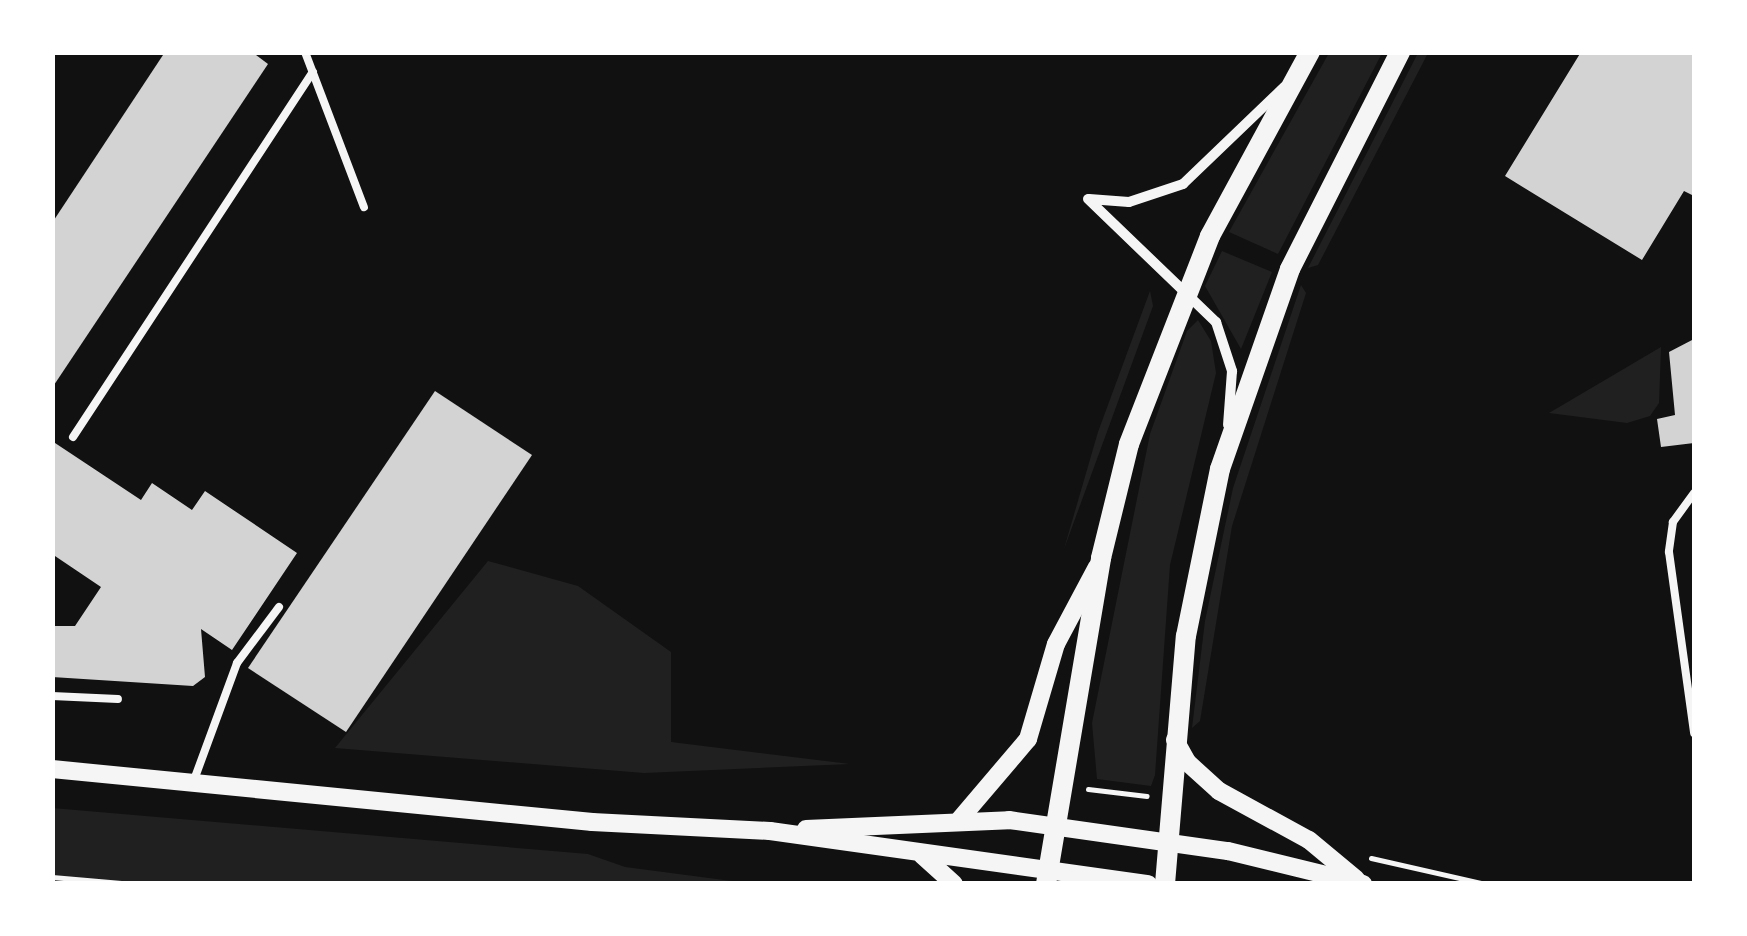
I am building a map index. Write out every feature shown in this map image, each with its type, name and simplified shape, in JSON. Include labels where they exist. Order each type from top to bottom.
[{"type":"main road","points":[[1165,884],[1175,740],[1196,566],[1220,469],[1290,269],[1400,52]]},
{"type":"main road","points":[[1048,877],[1102,558],[1129,444],[1185,292],[1302,65]]},
{"type":"street","points":[[1220,469],[1229,354],[1216,322],[1088,199],[1148,198],[1195,176],[1302,65]]},
{"type":"street","points":[[960,819],[1028,739],[1056,644],[1102,558]]},
{"type":"street","points":[[1175,740],[1187,762],[1219,792],[1319,847],[1362,883]]},
{"type":"street","points":[[52,770],[592,822],[770,831],[1048,877],[1148,884]]},
{"type":"street","points":[[770,831],[960,819],[1056,826],[1168,842],[1362,883]]},
{"type":"street","points":[[921,855],[954,884]]},
{"type":"lane","points":[[306,52],[364,207]]},
{"type":"lane","points":[[72,436],[313,72]]},
{"type":"lane","points":[[1694,492],[1673,522],[1669,552],[1694,731]]},
{"type":"lane","points":[[193,783],[237,663],[280,607]]},
{"type":"lane","points":[[52,696],[118,699]]},
{"type":"path","points":[[1063,786],[1171,800]]},
{"type":"path","points":[[52,877],[133,884]]},
{"type":"shaded area","points":[[1329,53],[1382,53],[1278,254],[1229,232]]},
{"type":"shaded area","points":[[1418,53],[1428,53],[1318,265],[1308,268]]},
{"type":"shaded area","points":[[1222,251],[1272,272],[1241,349],[1205,286]]},
{"type":"shaded area","points":[[1301,285],[1306,293],[1232,526],[1200,721],[1192,728],[1205,621],[1233,488]]},
{"type":"shaded area","points":[[1150,291],[1153,306],[1064,549],[1098,432]]},
{"type":"shaded area","points":[[1198,320],[1211,341],[1216,373],[1170,565],[1155,775],[1151,786],[1097,779],[1092,723],[1150,434],[1187,331]]},
{"type":"shaded area","points":[[1661,347],[1659,403],[1650,416],[1627,423],[1549,413]]},
{"type":"shaded area","points":[[488,561],[578,586],[671,652],[671,742],[850,764],[644,773],[335,748]]},
{"type":"shaded area","points":[[52,808],[588,854],[625,867],[747,883],[53,883]]},
{"type":"building","points":[[165,52],[252,52],[268,64],[52,388],[52,223]]},
{"type":"building","points":[[1581,52],[1694,52],[1694,196],[1684,191],[1642,260],[1505,176]]},
{"type":"building","points":[[1694,339],[1694,443],[1661,447],[1657,419],[1675,415],[1669,352]]},
{"type":"building","points":[[435,391],[532,455],[346,732],[248,668]]},
{"type":"building","points":[[52,441],[141,500],[152,483],[192,510],[205,491],[297,553],[232,650],[201,629],[205,677],[193,686],[52,677],[52,626],[75,626],[101,587],[52,554]]}]
